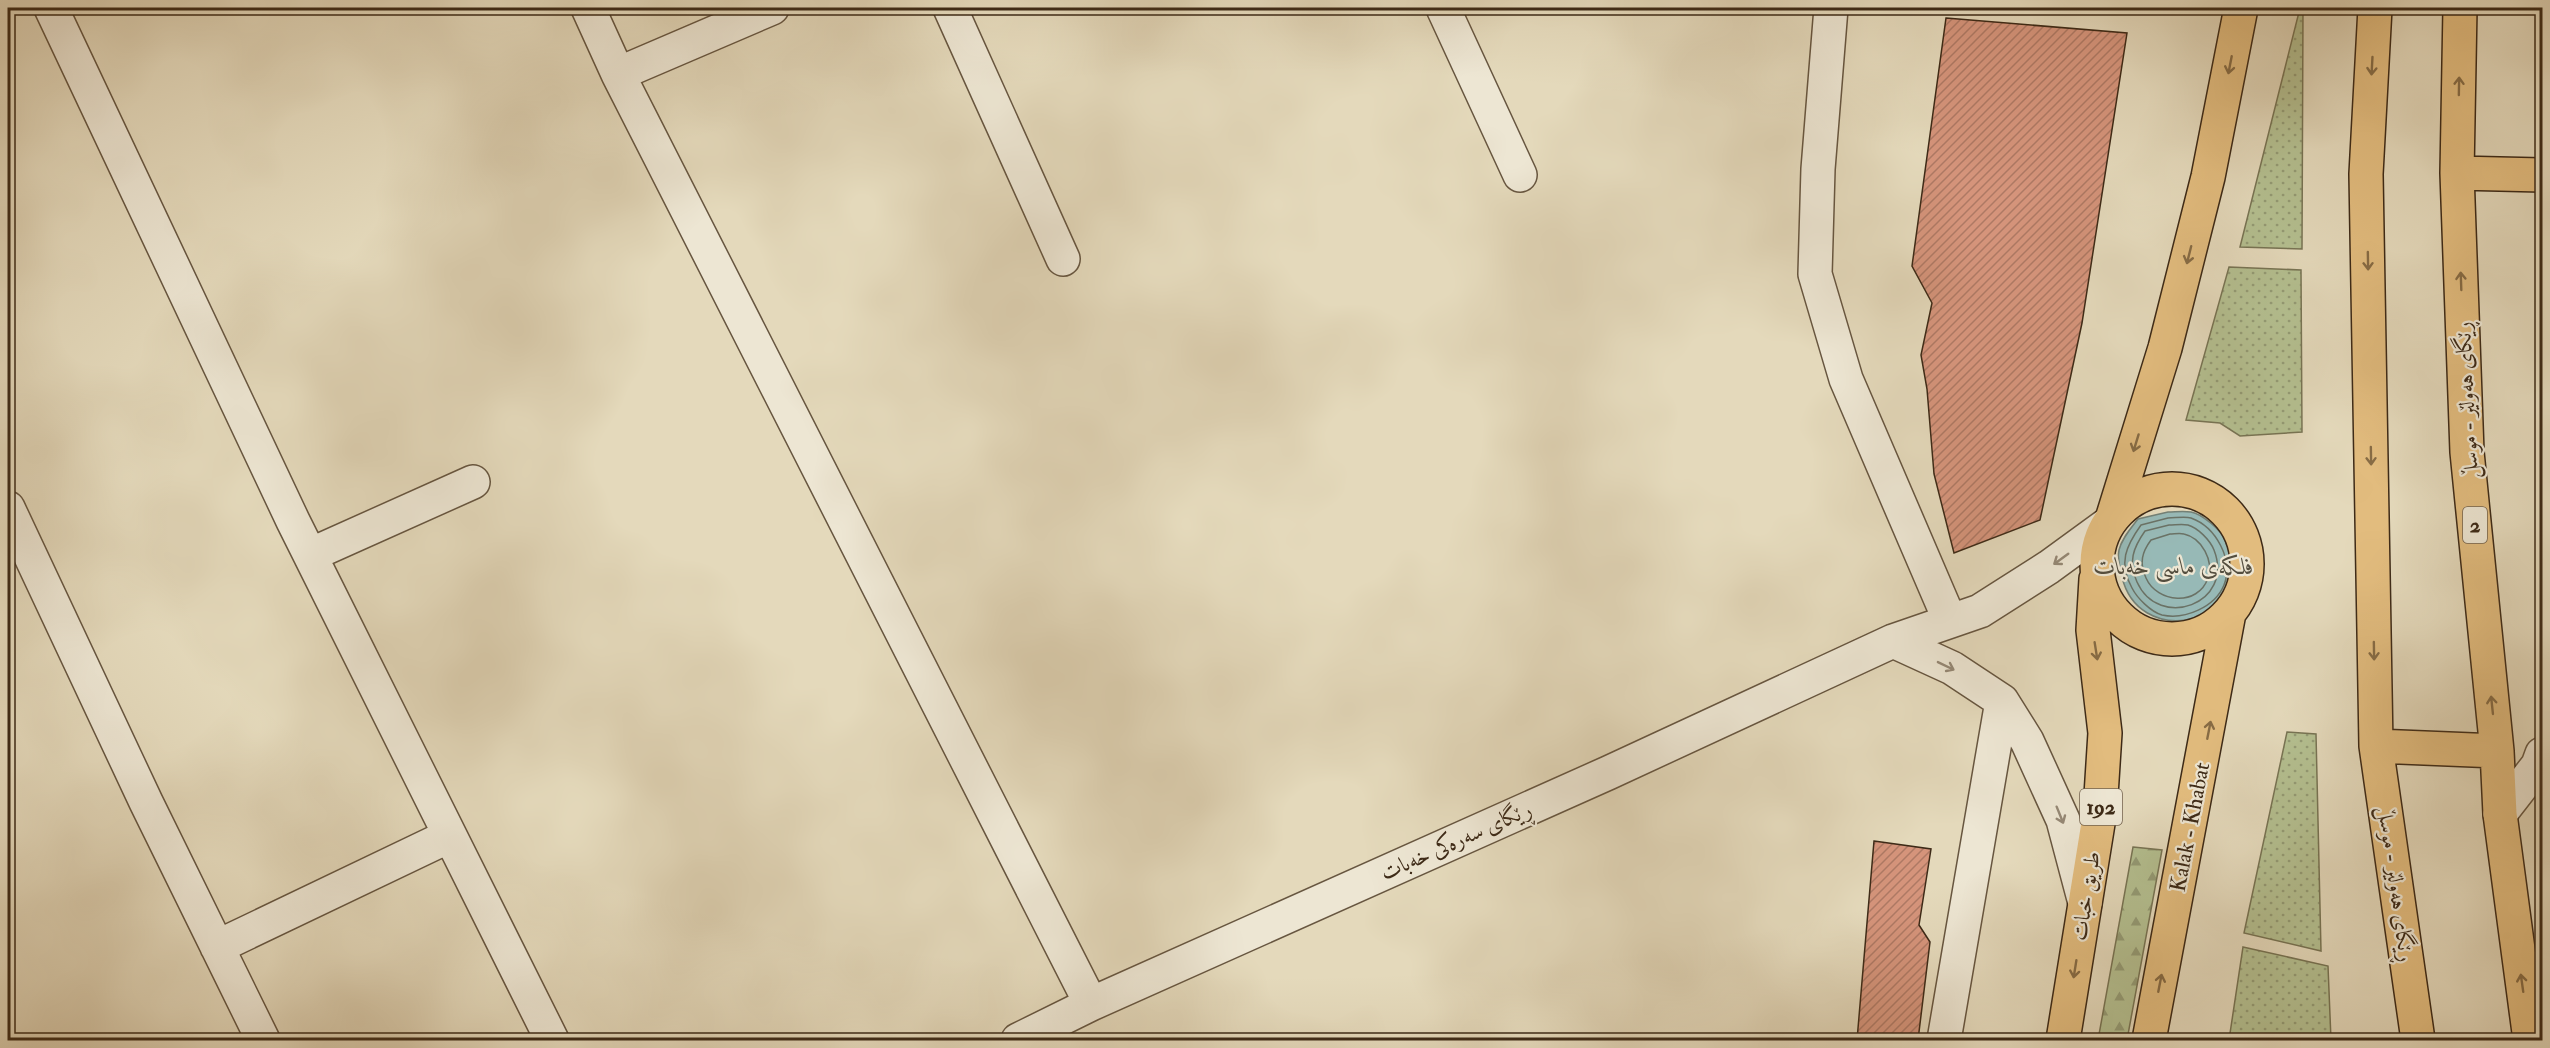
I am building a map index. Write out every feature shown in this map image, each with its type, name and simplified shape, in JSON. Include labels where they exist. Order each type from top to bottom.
[{"type":"main road","points":[[2111,520],[2128,503],[2145,493],[2164,489],[2184,490],[2204,496],[2220,506],[2233,521],[2243,538],[2247,558],[2246,578],[2240,597],[2229,613],[2215,627],[2197,635],[2178,640],[2158,639],[2140,633],[2110,608],[2097,572],[2100,539],[2111,520],[2165,348],[2208,177],[2241,8]]},
{"type":"main road","name":"ڕێگای هەولێر - موسڵ","points":[[2375,8],[2366,174],[2376,746],[2418,1041]]},
{"type":"main road","name":"ڕێگای هەولێر - موسڵ","points":[[2460,8],[2457,173],[2467,453],[2497,751],[2500,814],[2530,1041]]},
{"type":"main road","points":[[2457,173],[2542,175]]},
{"type":"main road","name":"طريق خبات","points":[[2063,1041],[2100,811],[2105,733],[2093,630],[2097,572]]},
{"type":"main road","name":"Kalak - Khabat","points":[[2149,1041],[2229,613]]},
{"type":"main road","points":[[2376,746],[2497,751]]},
{"type":"street","points":[[51,8],[310,555],[552,1041]]},
{"type":"street","points":[[588,8],[618,74],[1091,1005]]},
{"type":"street","points":[[618,74],[772,8]]},
{"type":"street","points":[[950,8],[1064,259]]},
{"type":"street","points":[[1443,8],[1520,175]]},
{"type":"street","points":[[1831,8],[1818,169],[1815,274],[1846,379],[1950,621]]},
{"type":"street","points":[[310,555],[473,482]]},
{"type":"street","points":[[8,508],[146,802],[263,1041]]},
{"type":"street","name":"ڕێگای سەرەکی خەبات","points":[[1018,1041],[1091,1005],[1608,773],[1893,640],[1980,611],[2049,567],[2111,520]]},
{"type":"street","points":[[1893,640],[1952,668],[2002,701],[2027,741],[2063,820],[2085,903]]},
{"type":"street","points":[[1944,1041],[2002,701]]},
{"type":"street","points":[[2500,814],[2538,765],[2542,754]]},
{"type":"street","points":[[217,946],[449,836]]},
{"type":"green space","points":[[2300,8],[2303,8],[2302,249],[2240,247]]},
{"type":"green space","points":[[2229,267],[2301,270],[2302,432],[2240,436],[2220,423],[2186,420]]},
{"type":"green space","points":[[2287,732],[2316,734],[2321,951],[2244,933]]},
{"type":"green space","points":[[2133,847],[2162,850],[2127,1040],[2098,1040]]},
{"type":"green space","points":[[2243,947],[2328,966],[2331,1040],[2229,1040]]},
{"type":"water","name":"فلکەی ماسی خەبات","points":[[2168,512],[2191,512],[2206,519],[2223,536],[2233,561],[2231,584],[2220,602],[2205,614],[2186,620],[2166,620],[2147,613],[2132,599],[2119,564],[2120,546],[2138,519]]},
{"type":"building","points":[[1946,18],[2127,33],[2082,323],[2040,520],[1954,553],[1934,474],[1927,389],[1921,355],[1932,303],[1912,266]]},
{"type":"building","points":[[1874,841],[1931,849],[1919,925],[1930,942],[1918,1040],[1857,1040]]}]
